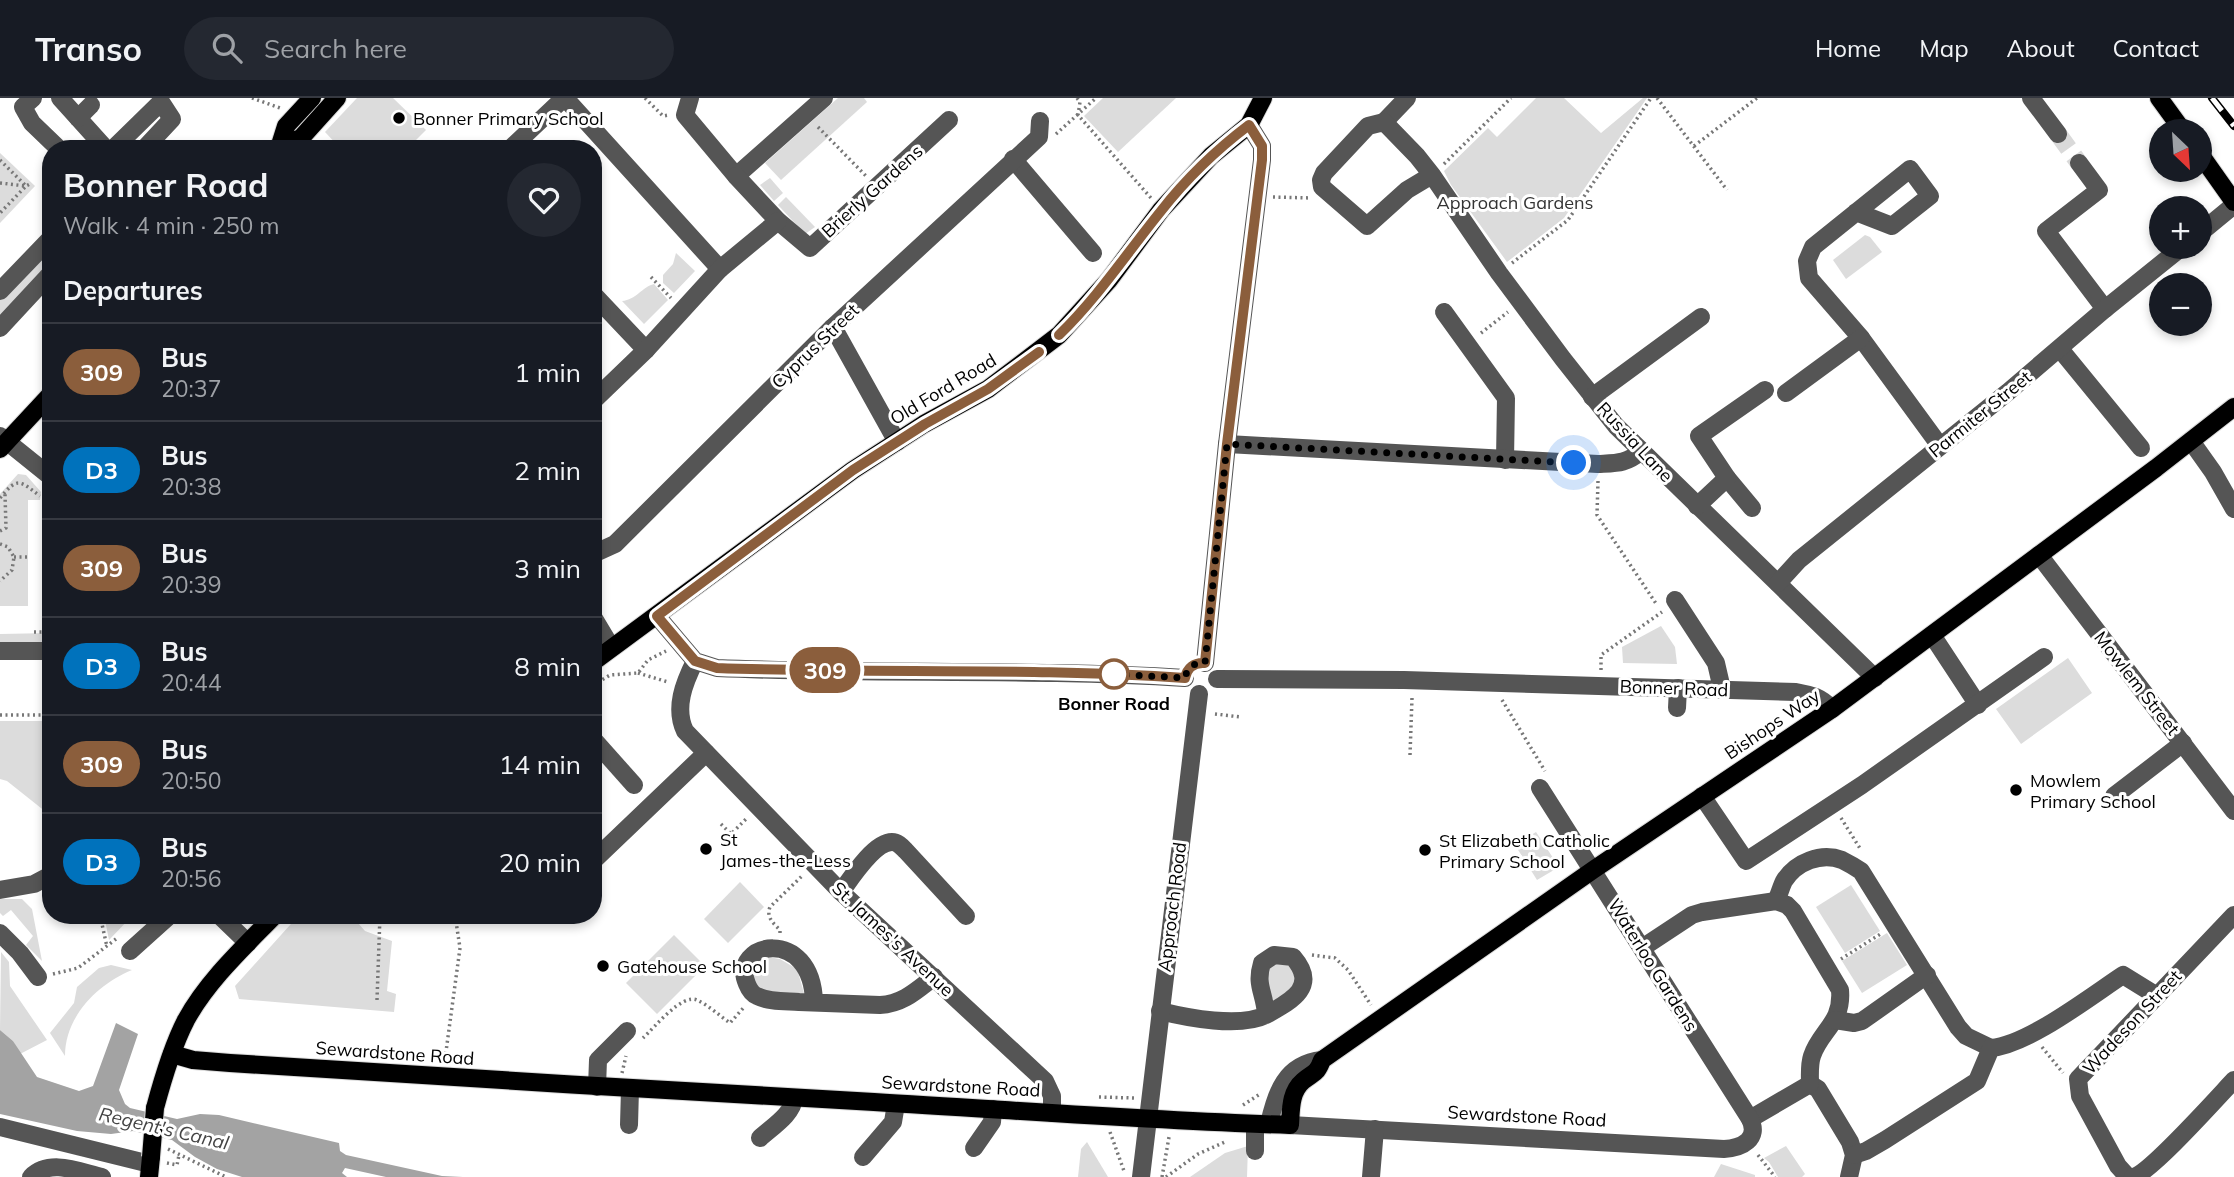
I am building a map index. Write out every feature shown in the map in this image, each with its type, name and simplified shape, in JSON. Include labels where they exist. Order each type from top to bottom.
[{"type":"main road","points":[[283,140],[286,126],[312,98]]},
{"type":"main road","points":[[297,140],[337,98]]},
{"type":"main road","name":"Old Ford Road","points":[[602,654],[853,470],[988,389],[1059,335],[1110,280],[1161,210],[1211,156],[1249,125],[1263,98]]},
{"type":"main road","points":[[2159,98],[2174,119]]},
{"type":"main road","points":[[2212,172],[2234,204]]},
{"type":"main road","points":[[2,442],[42,403]]},
{"type":"main road","name":"Bishops Way","points":[[1290,1125],[1291,1100],[1300,1083],[1318,1071],[1322,1060],[1593,870],[1832,709],[2191,442],[2234,407]]},
{"type":"main road","points":[[150,1166],[155,1108],[187,1018],[199,999],[266,924]]},
{"type":"main road","name":"Sewardstone Road","points":[[172,1054],[193,1060],[625,1089],[1146,1120],[1290,1125]]},
{"type":"street","points":[[60,98],[97,140]]},
{"type":"street","points":[[520,140],[565,98],[720,269]]},
{"type":"street","points":[[736,176],[824,98]]},
{"type":"street","points":[[1407,98],[1384,122],[1368,126],[1324,173],[1322,187],[1367,226],[1407,190],[1432,175]]},
{"type":"street","points":[[2031,98],[2058,134]]},
{"type":"street","points":[[23,101],[32,123],[50,140]]},
{"type":"street","points":[[112,140],[161,102],[172,119],[152,140]]},
{"type":"street","points":[[78,118],[91,105]]},
{"type":"street","name":"Brierly Gardens","points":[[688,107],[736,176],[778,221],[810,248],[949,120]]},
{"type":"street","name":"Russia Lane","points":[[1384,122],[1432,175],[1499,273],[1616,426],[1875,678]]},
{"type":"street","points":[[1205,663],[1227,444],[1258,196],[1262,146],[1249,125]]},
{"type":"street","name":"Cyprus Street","points":[[602,550],[615,544],[833,327],[1013,159],[1040,129]]},
{"type":"street","points":[[1013,159],[1093,253]]},
{"type":"street","points":[[2079,163],[2099,190],[2046,231],[2105,309]]},
{"type":"street","points":[[2212,223],[2234,204]]},
{"type":"street","points":[[1856,212],[1813,247],[1807,261],[1809,278],[1861,338],[1940,446]]},
{"type":"street","points":[[602,392],[646,350],[720,269],[778,221]]},
{"type":"street","points":[[0,291],[42,247]]},
{"type":"street","name":"Parmiter Street","points":[[1778,583],[1798,560],[2167,259]]},
{"type":"street","points":[[0,328],[42,283]]},
{"type":"street","points":[[602,304],[646,350]]},
{"type":"street","points":[[1444,312],[1506,398],[1505,460]]},
{"type":"street","points":[[1592,397],[1701,317]]},
{"type":"street","points":[[833,327],[897,442]]},
{"type":"street","points":[[1786,393],[1861,338]]},
{"type":"street","points":[[2060,349],[2141,448]]},
{"type":"street","points":[[1752,508],[1727,478],[1699,436],[1765,390]]},
{"type":"street","points":[[2,442],[42,471]]},
{"type":"street","points":[[2191,442],[2213,472],[2234,509]]},
{"type":"street","points":[[1227,444],[1598,464],[1630,461],[1642,452]]},
{"type":"street","points":[[1697,506],[1727,478]]},
{"type":"street","name":"Mowlem Street","points":[[2039,555],[2234,811]]},
{"type":"street","points":[[1675,600],[1716,663],[1722,690]]},
{"type":"street","points":[[657,616],[695,661],[721,668],[1118,674],[1185,678]]},
{"type":"street","points":[[602,632],[611,647]]},
{"type":"street","points":[[1932,635],[1978,705]]},
{"type":"street","points":[[0,651],[42,650]]},
{"type":"street","points":[[1703,796],[1746,861],[1978,705],[2044,657]]},
{"type":"street","name":"St. James's Avenue","points":[[695,661],[681,700],[680,720],[685,731],[841,891],[1045,1081],[1052,1096],[1052,1113]]},
{"type":"street","points":[[1205,663],[1213,668],[1217,680],[1213,690],[1199,694],[1190,690],[1185,678],[1192,666],[1205,663]]},
{"type":"street","name":"Bonner Road","points":[[1217,680],[1413,681],[1722,690],[1806,694],[1824,700],[1832,709]]},
{"type":"street","points":[[1678,688],[1678,708]]},
{"type":"street","name":"Approach Road","points":[[1141,1177],[1199,694]]},
{"type":"street","points":[[2114,796],[2183,743]]},
{"type":"street","points":[[602,749],[635,785]]},
{"type":"street","points":[[602,852],[706,753]]},
{"type":"street","name":"Waterloo Gardens","points":[[1540,788],[1750,1119]]},
{"type":"street","points":[[841,891],[878,847],[893,842],[906,851],[966,916]]},
{"type":"street","points":[[1776,901],[1783,882],[1791,871],[1806,861],[1830,857],[1841,859],[1861,871],[1958,1027],[1966,1036],[1991,1048],[2001,1047],[2033,1034],[2123,975],[2157,996]]},
{"type":"street","points":[[0,890],[34,884],[42,880]]},
{"type":"street","points":[[1642,948],[1692,915],[1776,901],[1787,905],[1840,990],[1841,1000],[1835,1020],[1812,1055],[1810,1084]]},
{"type":"street","name":"Wadeson Street","points":[[2130,1177],[2118,1166],[2080,1096],[2078,1079],[2234,915]]},
{"type":"street","points":[[130,951],[160,924]]},
{"type":"street","points":[[228,924],[248,943]]},
{"type":"street","points":[[0,933],[38,977]]},
{"type":"street","points":[[814,1002],[811,982],[803,962],[793,953],[770,948],[758,952],[746,964],[745,980],[755,996],[775,1000],[814,1002],[891,1004],[911,995],[934,977]]},
{"type":"street","points":[[1160,1011],[1181,1017],[1236,1020],[1250,1020],[1266,1015],[1296,997],[1302,988],[1304,976],[1293,957],[1274,955],[1262,963],[1258,983],[1266,1015]]},
{"type":"street","points":[[1835,1020],[1854,1023],[1862,1021],[1927,975]]},
{"type":"street","points":[[597,1087],[598,1060],[635,1035]]},
{"type":"street","points":[[1854,1155],[1879,1144],[1977,1081],[1991,1048]]},
{"type":"street","name":"Bishops Way","points":[[1255,1151],[1262,1124],[1286,1079],[1309,1062],[1322,1060]]},
{"type":"street","points":[[2130,1177],[2138,1176],[2154,1163],[2234,1080]]},
{"type":"street","points":[[1747,1143],[1753,1135],[1750,1119],[1810,1084]]},
{"type":"street","points":[[1810,1084],[1818,1089],[1848,1137],[1854,1155],[1850,1177]]},
{"type":"street","points":[[625,1089],[629,1125]]},
{"type":"street","points":[[760,1138],[786,1115],[794,1098]]},
{"type":"street","points":[[863,1157],[893,1122],[896,1104]]},
{"type":"street","points":[[974,1148],[992,1122],[993,1109]]},
{"type":"street","name":"Sewardstone Road","points":[[1290,1125],[1724,1149],[1740,1147],[1747,1143]]},
{"type":"street","points":[[0,1127],[150,1166]]},
{"type":"street","points":[[1371,1177],[1375,1129]]},
{"type":"street","points":[[31,1177],[39,1170],[49,1167],[102,1177]]},
{"type":"path","points":[[252,98],[282,110]]},
{"type":"path","points":[[645,98],[663,116],[688,107]]},
{"type":"path","points":[[1077,98],[1080,102],[1078,115],[1161,210]]},
{"type":"path","points":[[1040,129],[1051,138],[1096,98]]},
{"type":"path","points":[[1432,175],[1511,98]]},
{"type":"path","points":[[1499,273],[1568,220],[1651,98]]},
{"type":"path","points":[[1657,98],[1727,190]]},
{"type":"path","points":[[1694,146],[1757,98]]},
{"type":"path","points":[[805,115],[877,188]]},
{"type":"path","points":[[1486,122],[1491,127]]},
{"type":"path","points":[[0,160],[26,186]]},
{"type":"path","points":[[0,183],[26,186]]},
{"type":"path","points":[[0,213],[32,183]]},
{"type":"path","points":[[1258,196],[1310,199],[1322,187]]},
{"type":"path","points":[[651,277],[682,310]]},
{"type":"path","points":[[1466,343],[1521,303]]},
{"type":"path","points":[[1598,464],[1597,515],[1662,613],[1601,654],[1600,686]]},
{"type":"path","points":[[0,498],[13,484],[20,483],[27,484],[40,496]]},
{"type":"path","points":[[0,531],[6,528],[5,492]]},
{"type":"path","points":[[0,544],[8,547],[14,557],[9,575],[0,581]]},
{"type":"path","points":[[14,557],[28,557]]},
{"type":"path","points":[[638,673],[648,660],[668,650]]},
{"type":"path","points":[[602,680],[610,676],[638,673],[674,683]]},
{"type":"path","points":[[1502,684],[1502,702],[1550,779],[1538,786],[1540,788]]},
{"type":"path","points":[[1410,755],[1412,702]]},
{"type":"path","points":[[1215,714],[1241,718]]},
{"type":"path","points":[[0,715],[42,715]]},
{"type":"path","points":[[1842,820],[1866,858],[1861,871]]},
{"type":"path","points":[[721,824],[731,834],[742,822]]},
{"type":"path","points":[[779,949],[780,930],[771,921],[768,911],[814,864]]},
{"type":"path","points":[[102,924],[107,947]]},
{"type":"path","points":[[377,1000],[380,924]]},
{"type":"path","points":[[443,1077],[460,948],[457,924]]},
{"type":"path","points":[[1828,967],[1896,925]]},
{"type":"path","points":[[38,977],[78,968],[125,931]]},
{"type":"path","points":[[1293,957],[1312,955],[1335,958],[1348,970],[1380,1019]]},
{"type":"path","points":[[635,1035],[689,998],[696,999],[730,1023],[755,996]]},
{"type":"path","points":[[2033,1034],[2061,1073],[2078,1079]]},
{"type":"path","points":[[625,1089],[622,1071],[629,1052]]},
{"type":"path","points":[[1240,1107],[1268,1090]]},
{"type":"path","points":[[1108,1127],[1126,1177]]},
{"type":"path","points":[[1164,1177],[1170,1131]]},
{"type":"path","points":[[1164,1177],[1198,1154],[1230,1140]]},
{"type":"path","points":[[1747,1143],[1775,1177]]},
{"type":"path","points":[[170,1163],[177,1165],[179,1155]]},
{"type":"green space","points":[[357,98],[393,98],[426,130],[416,140],[333,140],[325,132]]},
{"type":"green space","points":[[838,98],[864,98],[867,102],[781,180],[765,163]]},
{"type":"green space","points":[[1103,98],[1176,98],[1118,152],[1084,116]]},
{"type":"green space","name":"Approach Gardens","points":[[1536,98],[1564,98],[1601,133],[1643,98],[1647,98],[1564,218],[1507,262],[1451,185],[1444,171],[1488,128],[1497,137]]},
{"type":"green space","points":[[0,153],[35,186],[0,223]]},
{"type":"green space","points":[[770,178],[783,193],[774,201],[760,185]]},
{"type":"green space","points":[[786,197],[815,227],[805,234],[778,205]]},
{"type":"green space","points":[[1865,235],[1870,237],[1882,252],[1846,279],[1833,260]]},
{"type":"green space","points":[[676,253],[695,271],[674,293],[663,283],[663,275],[673,264]]},
{"type":"green space","points":[[42,254],[42,276],[2,318],[0,297]]},
{"type":"green space","points":[[654,284],[668,300],[644,324],[622,301]]},
{"type":"green space","points":[[18,474],[26,475],[41,492],[40,500],[28,500],[28,606],[0,606],[0,494]]},
{"type":"green space","points":[[1661,626],[1675,647],[1677,664],[1623,663],[1622,647]]},
{"type":"green space","points":[[42,633],[42,642],[0,643],[0,634]]},
{"type":"green space","points":[[2068,658],[2092,693],[2021,744],[1996,709]]},
{"type":"green space","points":[[0,721],[42,721],[42,809],[7,781],[0,779]]},
{"type":"green space","points":[[1536,832],[1559,867],[1537,880],[1515,845]]},
{"type":"green space","points":[[740,882],[764,907],[728,943],[704,919]]},
{"type":"green space","points":[[1851,885],[1880,931],[1845,953],[1816,907]]},
{"type":"green space","points":[[0,899],[22,899],[32,909],[42,961],[26,945],[33,936],[11,910],[3,916],[0,913]]},
{"type":"green space","points":[[106,924],[124,924],[109,940]]},
{"type":"green space","points":[[291,924],[359,924],[365,931],[392,941],[387,991],[396,994],[394,1012],[239,999],[235,986]]},
{"type":"green space","points":[[1887,933],[1907,965],[1862,993],[1842,961]]},
{"type":"green space","points":[[674,935],[705,966],[657,1014],[626,983]]},
{"type":"green space","points":[[1,952],[9,962],[10,986],[47,1040],[20,1054],[13,1041],[0,1030]]},
{"type":"green space","points":[[768,957],[780,959],[797,969],[804,993],[802,995],[762,991],[754,984],[755,967]]},
{"type":"green space","points":[[1278,963],[1288,964],[1295,972],[1295,988],[1274,1001],[1267,989],[1268,968]]},
{"type":"green space","points":[[111,965],[132,970],[107,984],[86,1003],[71,1028],[66,1041],[65,1056],[50,1033],[74,1003],[77,987],[99,968]]},
{"type":"green space","points":[[1087,1142],[1108,1177],[1078,1177],[1081,1149]]},
{"type":"green space","points":[[1248,1146],[1247,1177],[1190,1177],[1225,1153]]},
{"type":"green space","points":[[1786,1146],[1805,1174],[1802,1177],[1778,1177],[1764,1158]]},
{"type":"green space","points":[[1721,1164],[1755,1175],[1755,1177],[1714,1177]]},
{"type":"water","name":"Regent's Canal","points":[[116,1023],[138,1034],[119,1090],[125,1104],[130,1108],[177,1119],[200,1114],[219,1115],[339,1143],[340,1151],[346,1155],[442,1176],[463,1177],[386,1177],[345,1168],[342,1173],[347,1177],[242,1177],[217,1169],[172,1140],[133,1131],[111,1134],[77,1131],[0,1114],[0,1030],[13,1041],[37,1077],[79,1091],[93,1086]]},
{"type":"tunnel","points":[[2058,134],[2079,163]]},
{"type":"railway","points":[[2212,98],[2234,126]]},
{"type":"bus line","name":"309","points":[[1039,352],[988,389],[925,424],[853,470],[657,616],[695,661],[717,668],[1118,674],[1185,678],[1192,666],[1205,663],[1227,444],[1262,160],[1262,146],[1249,125],[1211,156],[1161,210],[1110,280],[1059,335]]},
{"type":"place","name":"Bonner Primary School","points":[[399,118]]},
{"type":"place","name":"Bonner Road","points":[[1114,674]]},
{"type":"place","name":"Mowlem Primary School","points":[[2016,790]]},
{"type":"place","name":"St James-the-Less","points":[[706,849]]},
{"type":"place","name":"St Elizabeth Catholic Primary School","points":[[1425,850]]},
{"type":"place","name":"Gatehouse School","points":[[603,966]]},
{"type":"route","points":[[1114,674],[1185,678],[1192,666],[1205,663],[1227,444],[1574,463]]}]
